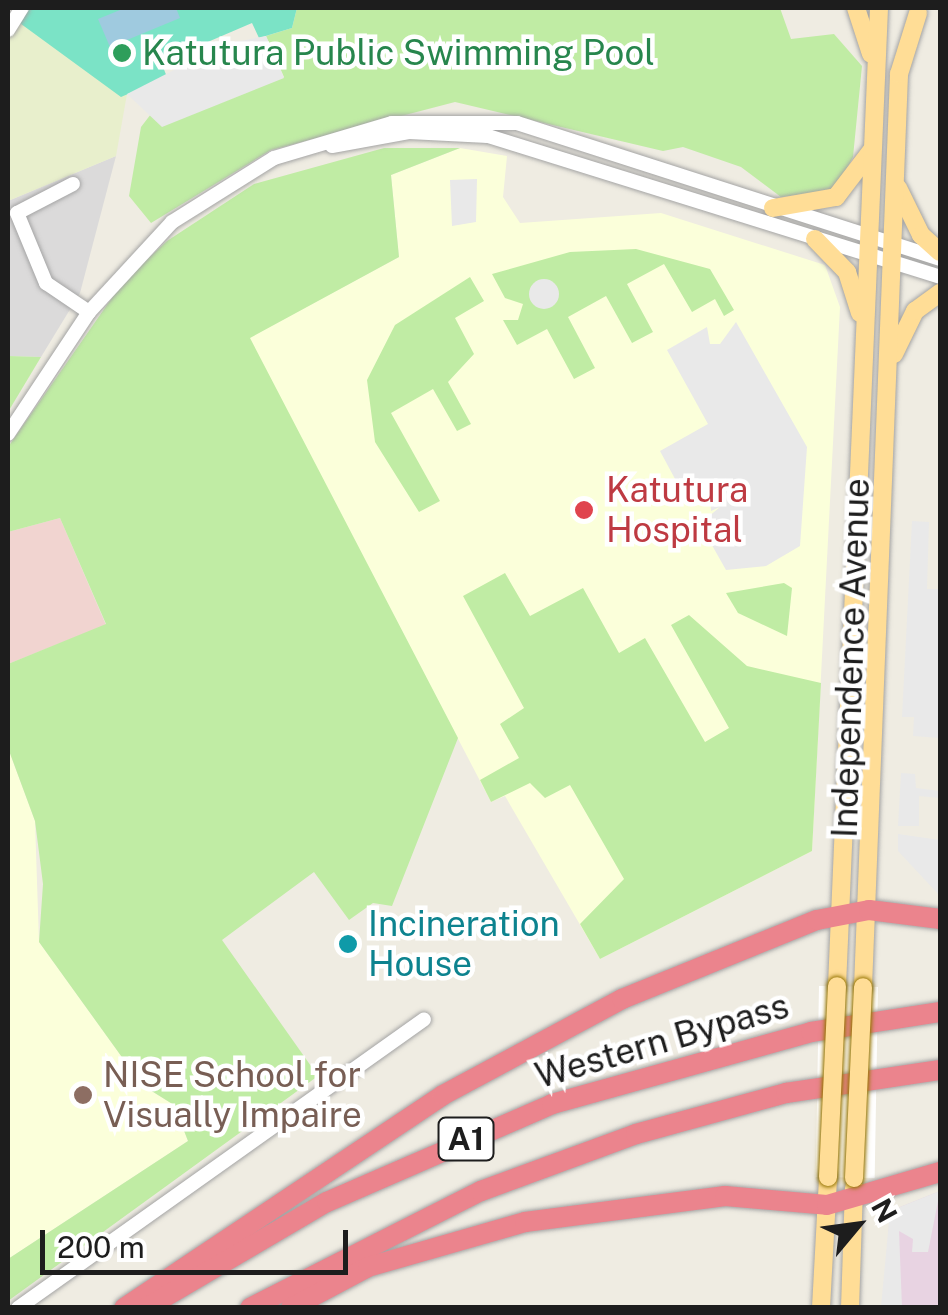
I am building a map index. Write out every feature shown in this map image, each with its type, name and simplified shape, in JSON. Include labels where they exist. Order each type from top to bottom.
[{"type":"highway","points":[[124,1308],[512,1055],[722,956],[840,914],[868,910],[940,919]]},
{"type":"highway","name":"Western Bypass","points":[[146,1308],[327,1202],[552,1104],[811,1032],[940,1012]]},
{"type":"highway","name":"A1","points":[[250,1308],[481,1190],[636,1134],[786,1094],[940,1070]]},
{"type":"highway","points":[[291,1308],[368,1266],[581,1210],[725,1196],[826,1205],[854,1202],[940,1172]]},
{"type":"main road","points":[[856,8],[878,89]]},
{"type":"main road","name":"Independence Avenue","points":[[821,1308],[878,89],[878,8],[926,10],[899,74],[850,1308]]},
{"type":"main road","points":[[773,208],[836,197],[874,147]]},
{"type":"main road","points":[[896,183],[920,236],[940,255]]},
{"type":"main road","points":[[814,239],[847,272],[865,333]]},
{"type":"main road","points":[[890,366],[915,311],[940,293]]},
{"type":"street","points":[[8,30],[22,8]]},
{"type":"street","points":[[8,434],[88,312],[172,222],[287,153],[392,123],[496,120],[773,208],[892,253],[940,278]]},
{"type":"street","points":[[287,153],[408,132],[488,136],[814,239],[869,246]]},
{"type":"street","points":[[73,184],[17,212],[46,283],[88,312]]},
{"type":"street","points":[[892,253],[940,255]]},
{"type":"street","points":[[18,1308],[424,1020]]},
{"type":"shaded area","points":[[17,21],[127,94],[116,156],[8,201],[8,26]]},
{"type":"shaded area","points":[[266,36],[284,78],[162,127],[127,94],[225,44]]},
{"type":"shaded area","name":"Katutura Hospital","points":[[460,148],[507,156],[503,197],[520,223],[661,213],[825,265],[840,307],[812,851],[600,959],[505,796],[491,802],[249,338],[399,257],[391,175]]},
{"type":"shaded area","points":[[116,156],[80,293],[41,357],[8,356],[8,201]]},
{"type":"shaded area","points":[[477,179],[476,222],[452,226],[450,180]]},
{"type":"shaded area","points":[[544,279],[555,283],[559,294],[555,305],[544,309],[533,305],[529,294],[533,283]]},
{"type":"shaded area","points":[[736,322],[807,447],[800,546],[766,566],[726,570],[700,524],[720,507],[711,511],[710,491],[688,503],[660,451],[708,424],[667,350],[707,327],[710,344],[720,344]]},
{"type":"shaded area","points":[[60,518],[106,625],[8,664],[8,532]]},
{"type":"shaded area","points":[[912,521],[929,522],[927,589],[940,589],[940,738],[913,736],[914,717],[902,717]]},
{"type":"shaded area","name":"NISE School for Visually Impaire","points":[[8,748],[35,821],[39,942],[142,1085],[174,1105],[188,1141],[8,1259]]},
{"type":"shaded area","points":[[901,773],[915,774],[916,788],[940,791],[940,798],[919,796],[919,826],[898,826]]},
{"type":"shaded area","points":[[898,834],[940,840],[940,896],[898,851]]},
{"type":"shaded area","points":[[940,1191],[940,1307],[883,1308],[890,1211]]},
{"type":"shaded area","points":[[940,1191],[928,1252],[912,1252],[913,1239],[899,1231],[902,1307],[881,1307],[890,1211]]},
{"type":"green space","name":"Katutura Public Swimming Pool","points":[[21,8],[297,8],[292,28],[259,38],[252,23],[161,62],[167,77],[121,97],[17,21]]},
{"type":"green space","points":[[297,8],[780,8],[791,39],[834,34],[862,66],[853,157],[835,190],[781,197],[741,167],[683,147],[663,151],[455,102],[271,150],[151,223],[129,196],[141,127],[151,114],[284,77],[266,36],[292,28]]},
{"type":"green space","points":[[384,148],[460,148],[391,175],[399,257],[250,338],[458,738],[392,906],[373,903],[349,920],[314,872],[222,940],[318,1076],[8,1301],[8,1259],[188,1141],[174,1105],[142,1085],[39,942],[43,884],[35,821],[8,748],[8,664],[106,624],[60,518],[8,532],[8,447],[123,282],[167,241],[254,184]]},
{"type":"green space","points":[[636,249],[710,269],[734,310],[724,316],[715,299],[692,312],[664,264],[627,284],[653,332],[632,343],[606,296],[568,317],[595,368],[574,379],[547,329],[517,345],[503,320],[518,320],[523,304],[505,298],[492,274],[570,252]]},
{"type":"green space","points":[[470,277],[484,301],[455,318],[474,354],[448,382],[471,424],[457,431],[433,389],[391,413],[440,501],[419,512],[375,442],[367,380],[395,325]]},
{"type":"green space","points":[[8,356],[41,357],[8,412]]},
{"type":"green space","points":[[505,573],[530,616],[583,588],[619,653],[645,638],[705,742],[729,728],[671,625],[689,615],[747,666],[821,683],[812,851],[600,959],[580,924],[624,879],[570,785],[545,798],[530,783],[491,802],[480,780],[519,758],[500,724],[524,708],[463,596]]},
{"type":"green space","points":[[784,583],[792,588],[787,636],[738,613],[726,593]]},
{"type":"water","points":[[125,8],[176,8],[180,18],[110,47],[98,19]]},
{"type":"pier","points":[[819,986],[878,987],[875,1178],[816,1177]]},
{"type":"place","name":"Katutura Public Swimming Pool","points":[[122,53]]},
{"type":"place","name":"Katutura Hospital","points":[[584,510]]},
{"type":"place","name":"Incineration House","points":[[348,944]]},
{"type":"place","name":"NISE School for Visually Impaire","points":[[83,1095]]}]
